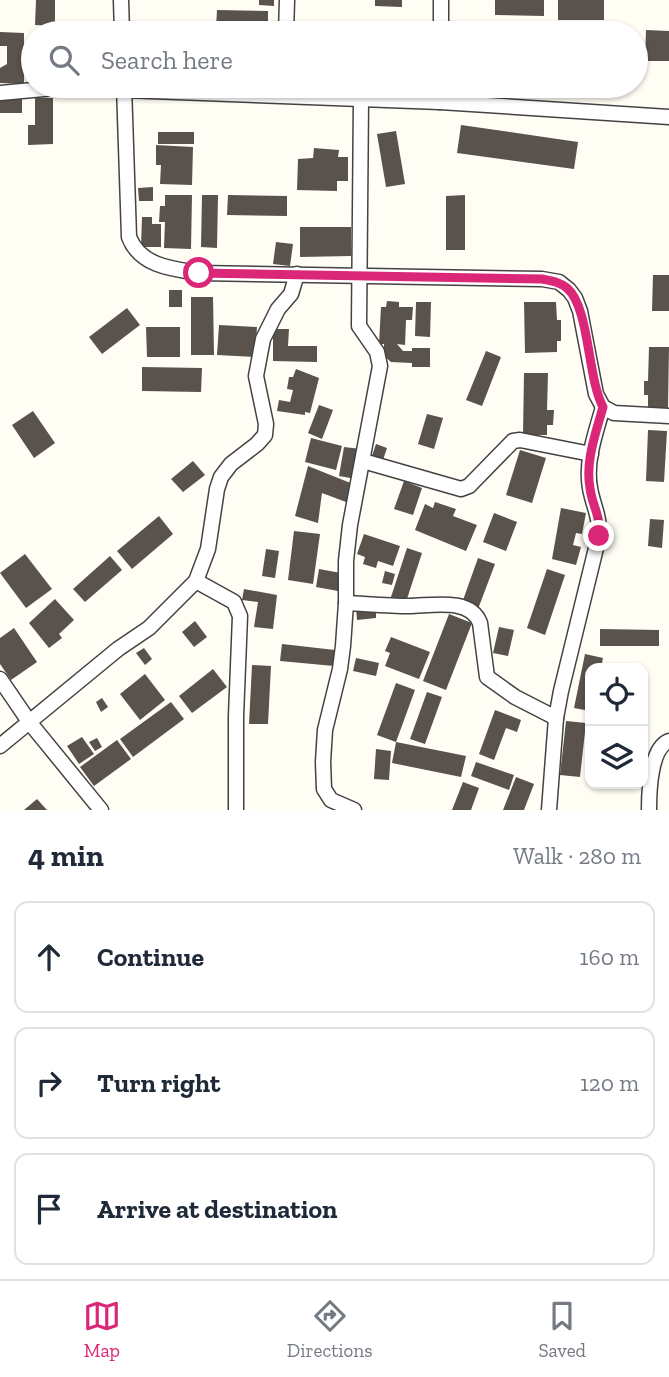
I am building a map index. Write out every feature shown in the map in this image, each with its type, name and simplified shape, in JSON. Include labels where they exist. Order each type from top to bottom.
[{"type":"street","points":[[121,0],[122,21]]},
{"type":"street","points":[[286,21],[287,0]]},
{"type":"street","points":[[441,0],[441,21]]},
{"type":"street","points":[[0,93],[21,91]]},
{"type":"street","points":[[124,98],[130,237],[141,256],[158,265],[199,273],[358,274],[542,279],[559,282],[569,290],[580,311],[596,394],[603,407],[614,413],[669,416]]},
{"type":"street","points":[[351,98],[669,117]]},
{"type":"street","points":[[440,98],[440,102]]},
{"type":"street","points":[[354,810],[331,800],[324,789],[323,762],[325,730],[340,669],[349,525],[380,366],[377,352],[359,326],[361,99]]},
{"type":"street","points":[[0,746],[118,649],[149,628],[196,581],[208,549],[221,477],[231,464],[265,435],[266,424],[256,376],[263,339],[278,309],[291,294],[297,274]]},
{"type":"street","points":[[549,810],[556,718],[569,651],[583,607],[599,536],[598,513],[589,483],[590,454],[603,407]]},
{"type":"street","points":[[363,461],[461,489],[469,486],[513,441],[520,440],[590,454]]},
{"type":"street","points":[[196,581],[234,602],[240,617],[236,810]]},
{"type":"street","points":[[346,603],[409,606],[445,604],[471,611],[481,623],[486,677],[515,697],[556,718]]},
{"type":"street","points":[[0,679],[30,723],[101,810]]},
{"type":"street","points":[[649,810],[654,761],[661,746],[669,741]]},
{"type":"building","points":[[36,0],[55,0],[55,21],[35,21]]},
{"type":"building","points":[[259,0],[274,0],[274,6],[259,5]]},
{"type":"building","points":[[375,0],[402,0],[402,7],[375,6]]},
{"type":"building","points":[[495,0],[544,0],[544,16],[495,15]]},
{"type":"building","points":[[558,0],[604,0],[604,20],[558,20]]},
{"type":"building","points":[[217,10],[268,11],[268,21],[216,21]]},
{"type":"building","points":[[648,30],[669,31],[669,61],[648,61]]},
{"type":"building","points":[[0,32],[21,33],[21,84],[0,83],[0,68],[7,64],[7,46],[0,46]]},
{"type":"building","points":[[0,98],[22,98],[22,113],[0,113]]},
{"type":"building","points":[[35,98],[53,98],[53,144],[28,145],[28,125],[35,125]]},
{"type":"building","points":[[461,125],[578,142],[574,169],[457,153]]},
{"type":"building","points":[[396,131],[405,184],[386,187],[377,134]]},
{"type":"building","points":[[158,132],[194,132],[194,144],[158,144]]},
{"type":"building","points":[[156,145],[193,147],[192,185],[160,184],[161,165],[156,165]]},
{"type":"building","points":[[314,148],[339,150],[338,157],[348,157],[348,181],[337,181],[337,191],[297,190],[298,159],[313,158]]},
{"type":"building","points":[[153,187],[153,201],[139,201],[138,188]]},
{"type":"building","points":[[165,195],[192,195],[191,249],[164,248],[165,222],[159,222],[160,206],[165,206]]},
{"type":"building","points":[[202,195],[218,195],[217,248],[201,247]]},
{"type":"building","points":[[228,195],[287,196],[287,216],[227,215]]},
{"type":"building","points":[[465,195],[465,250],[446,250],[446,196]]},
{"type":"building","points":[[142,217],[152,217],[152,224],[161,224],[161,247],[141,247]]},
{"type":"building","points":[[300,227],[351,227],[351,256],[300,257]]},
{"type":"building","points":[[276,242],[293,244],[290,266],[273,264]]},
{"type":"building","points":[[653,275],[669,275],[669,311],[652,311]]},
{"type":"building","points":[[169,290],[182,290],[182,307],[169,307]]},
{"type":"building","points":[[191,297],[213,297],[214,355],[191,355]]},
{"type":"building","points":[[387,301],[399,302],[399,307],[413,307],[412,320],[406,320],[405,345],[397,344],[403,351],[430,348],[430,367],[412,367],[412,363],[391,362],[384,356],[384,344],[379,344],[381,307],[386,307]]},
{"type":"building","points":[[416,302],[431,302],[430,337],[415,336]]},
{"type":"building","points":[[524,302],[556,302],[557,320],[561,320],[561,341],[557,341],[557,352],[525,353]]},
{"type":"building","points":[[127,308],[140,325],[102,354],[89,337]]},
{"type":"building","points":[[219,325],[257,327],[255,357],[217,355]]},
{"type":"building","points":[[146,327],[180,327],[180,357],[147,357]]},
{"type":"building","points":[[273,329],[289,329],[288,346],[317,346],[317,362],[273,361]]},
{"type":"building","points":[[649,347],[669,347],[668,408],[648,408],[644,381],[648,381]]},
{"type":"building","points":[[486,351],[501,357],[482,406],[466,400]]},
{"type":"building","points":[[142,367],[202,368],[201,392],[142,391]]},
{"type":"building","points":[[296,369],[319,378],[310,413],[305,412],[305,415],[277,411],[279,400],[290,402],[293,390],[287,389],[289,377],[293,377]]},
{"type":"building","points":[[524,373],[548,373],[547,410],[554,410],[553,425],[547,425],[547,435],[523,435]]},
{"type":"building","points":[[319,405],[333,410],[322,439],[308,433]]},
{"type":"building","points":[[33,411],[55,443],[34,458],[12,425]]},
{"type":"building","points":[[427,414],[443,418],[434,449],[418,444]]},
{"type":"building","points":[[648,430],[667,431],[664,482],[646,481]]},
{"type":"building","points":[[311,438],[342,446],[336,470],[305,462]]},
{"type":"building","points":[[376,444],[387,448],[383,460],[372,456]]},
{"type":"building","points":[[344,447],[361,449],[356,479],[339,476]]},
{"type":"building","points":[[520,450],[546,458],[532,503],[506,495]]},
{"type":"building","points":[[193,461],[205,475],[183,492],[171,479]]},
{"type":"building","points":[[308,466],[353,484],[346,502],[322,493],[318,523],[295,516]]},
{"type":"building","points":[[404,481],[422,488],[413,515],[394,509]]},
{"type":"building","points":[[435,502],[456,509],[453,516],[477,525],[466,551],[415,530],[425,504],[433,508]]},
{"type":"building","points":[[561,508],[586,513],[582,534],[576,533],[573,545],[581,547],[576,565],[552,559]]},
{"type":"building","points":[[494,513],[517,522],[506,551],[483,542]]},
{"type":"building","points":[[159,516],[173,534],[132,569],[117,551]]},
{"type":"building","points":[[650,519],[664,520],[662,548],[648,546]]},
{"type":"building","points":[[294,531],[320,534],[313,584],[288,580]]},
{"type":"building","points":[[364,534],[400,546],[393,566],[378,561],[376,568],[363,564],[365,557],[357,554]]},
{"type":"building","points":[[407,548],[422,553],[406,602],[391,597]]},
{"type":"building","points":[[266,549],[279,551],[275,578],[262,576]]},
{"type":"building","points":[[25,554],[52,589],[26,608],[0,573]]},
{"type":"building","points":[[110,556],[122,570],[85,602],[73,589]]},
{"type":"building","points":[[478,558],[495,564],[478,609],[462,603]]},
{"type":"building","points":[[319,569],[341,573],[338,591],[316,587]]},
{"type":"building","points":[[547,569],[565,575],[545,635],[527,628]]},
{"type":"building","points":[[385,571],[395,574],[392,585],[382,583]]},
{"type":"building","points":[[244,589],[277,595],[273,629],[254,627],[258,602],[242,600]]},
{"type":"building","points":[[55,599],[74,620],[59,634],[62,638],[49,648],[29,623]]},
{"type":"building","points":[[376,607],[376,618],[357,620],[356,608]]},
{"type":"building","points":[[449,614],[472,623],[446,690],[423,681]]},
{"type":"building","points":[[195,621],[207,637],[194,647],[182,632]]},
{"type":"building","points":[[499,627],[514,630],[508,656],[493,653]]},
{"type":"building","points":[[14,628],[37,662],[11,680],[0,664],[0,638]]},
{"type":"building","points":[[600,629],[659,630],[659,646],[600,646]]},
{"type":"building","points":[[391,637],[430,652],[419,679],[385,666],[390,653],[385,651]]},
{"type":"building","points":[[282,644],[335,650],[334,666],[280,661]]},
{"type":"building","points":[[144,648],[152,659],[145,665],[136,653]]},
{"type":"building","points":[[585,654],[603,658],[602,663],[585,663],[585,710],[574,708]]},
{"type":"building","points":[[356,658],[379,663],[376,676],[353,671]]},
{"type":"building","points":[[252,665],[271,666],[268,724],[249,724]]},
{"type":"building","points":[[213,669],[227,687],[192,713],[179,696]]},
{"type":"building","points":[[145,674],[165,700],[140,720],[120,694]]},
{"type":"building","points":[[396,683],[415,690],[396,742],[377,735]]},
{"type":"building","points":[[427,692],[442,697],[425,744],[410,739]]},
{"type":"building","points":[[102,698],[108,707],[101,712],[96,702]]},
{"type":"building","points":[[171,702],[184,719],[133,757],[120,739]]},
{"type":"building","points":[[495,710],[521,720],[517,732],[506,728],[494,760],[479,754]]},
{"type":"building","points":[[566,721],[585,723],[580,777],[560,775]]},
{"type":"building","points":[[82,737],[94,754],[79,764],[67,746]]},
{"type":"building","points":[[97,738],[102,747],[95,751],[89,742]]},
{"type":"building","points":[[117,740],[131,759],[94,786],[80,767]]},
{"type":"building","points":[[396,742],[466,756],[461,777],[392,763]]},
{"type":"building","points":[[376,749],[391,751],[389,780],[374,779]]},
{"type":"building","points":[[476,762],[514,775],[509,790],[471,776]]},
{"type":"building","points":[[516,777],[534,784],[524,810],[503,810]]},
{"type":"building","points":[[463,782],[479,788],[471,810],[452,810]]},
{"type":"building","points":[[37,799],[47,810],[24,810]]},
{"type":"route","points":[[199,273],[358,274],[542,279],[559,282],[575,298],[580,311],[596,394],[603,407],[590,454],[589,483],[598,513],[599,536]]}]
